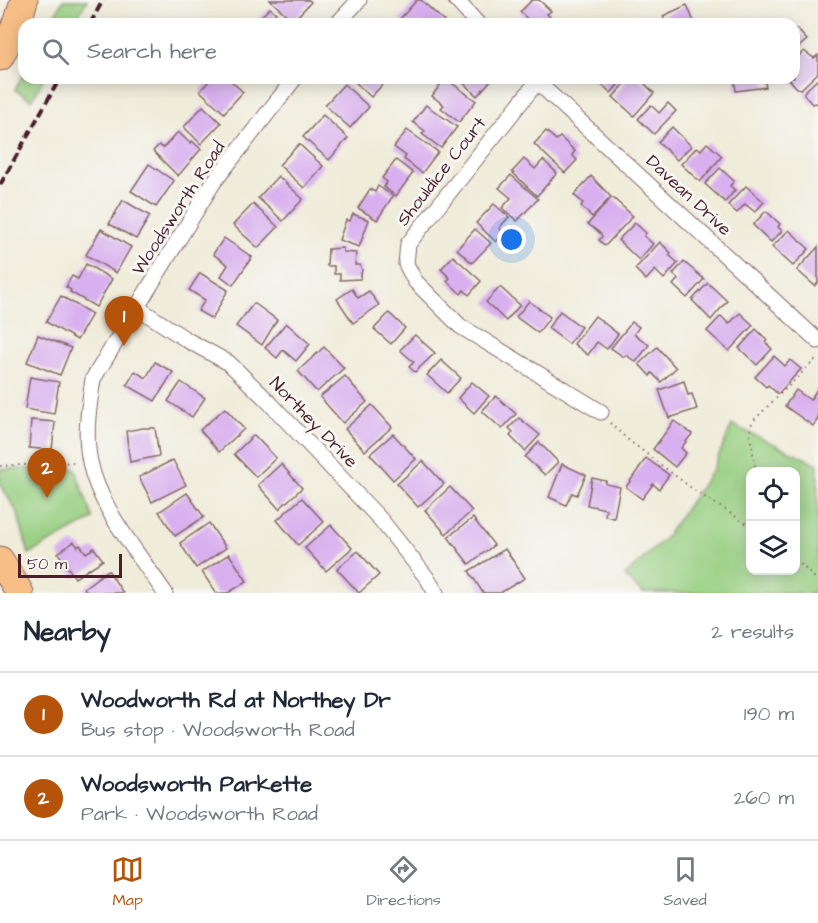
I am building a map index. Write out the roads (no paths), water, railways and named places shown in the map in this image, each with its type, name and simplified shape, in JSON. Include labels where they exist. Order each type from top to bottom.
[{"type":"highway","points":[[19,18],[24,0]]},
{"type":"highway","points":[[0,57],[18,21]]},
{"type":"highway","points":[[0,560],[20,593]]},
{"type":"street","points":[[342,18],[359,0]]},
{"type":"street","points":[[456,0],[472,18]]},
{"type":"street","name":"Woodsworth Road","points":[[165,593],[117,523],[98,486],[90,461],[87,416],[93,379],[213,183],[290,84]]},
{"type":"street","name":"Shouldice Court","points":[[532,84],[408,244],[406,264],[415,281],[460,326],[601,412]]},
{"type":"street","name":"Davean Drive","points":[[539,84],[818,341]]},
{"type":"street","name":"Northey Drive","points":[[138,308],[187,340],[229,363],[381,520],[427,578],[436,593]]},
{"type":"railway","points":[[93,18],[103,0]]},
{"type":"railway","points":[[0,185],[57,84]]},
{"type":"place","name":"Woodworth Rd at Northey Dr","points":[[124,346]]},
{"type":"place","name":"Woodsworth Parkette","points":[[47,498]]}]
